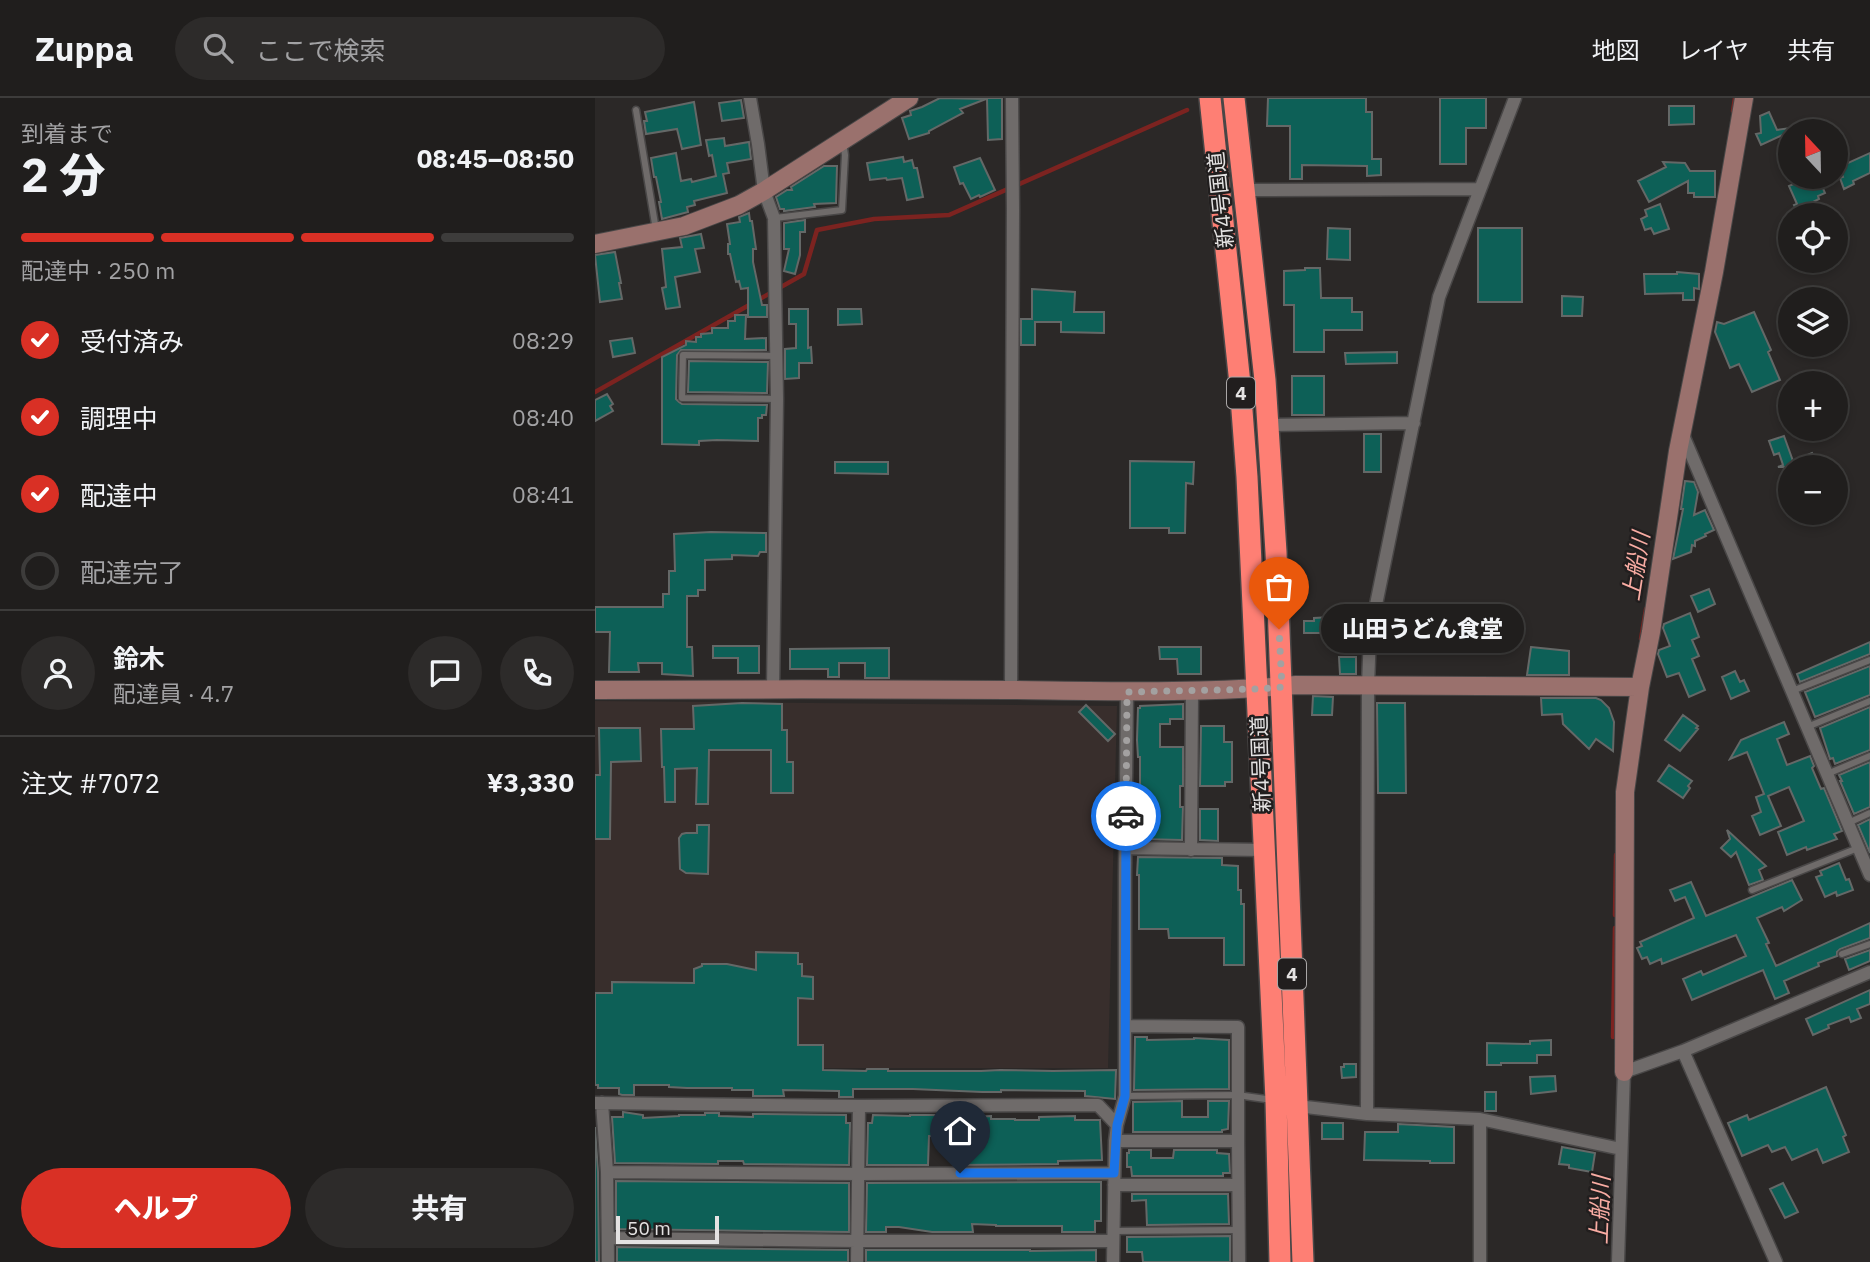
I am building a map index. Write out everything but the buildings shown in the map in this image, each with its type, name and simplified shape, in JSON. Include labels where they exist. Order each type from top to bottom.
[{"type":"highway","name":"新4号国道","points":[[1210,98],[1240,384],[1252,566],[1276,1100],[1280,1262]]},
{"type":"highway","name":"新4号国道","points":[[1234,98],[1268,425],[1282,687],[1303,1262]]},
{"type":"street","points":[[750,98],[764,191],[774,218],[777,399],[773,689]]},
{"type":"street","points":[[595,244],[684,226],[739,205],[909,98]]},
{"type":"street","points":[[1011,690],[1012,98]]},
{"type":"street","points":[[1367,1114],[1370,634],[1439,297],[1515,98]]},
{"type":"street","points":[[1618,1262],[1624,1072],[1625,792],[1632,687],[1651,632],[1678,451],[1714,272],[1744,98]]},
{"type":"street","points":[[1244,190],[1480,189]]},
{"type":"street","points":[[1268,425],[1414,423]]},
{"type":"street","points":[[1683,435],[1868,867]]},
{"type":"street","points":[[595,690],[1127,692],[1368,685],[1632,687]]},
{"type":"street","points":[[1191,849],[1192,691]]},
{"type":"street","points":[[1113,1262],[1115,1141],[1125,1096],[1127,692]]},
{"type":"street","points":[[1126,848],[1264,850]]},
{"type":"street","points":[[1624,1072],[1683,1051],[1870,972]]},
{"type":"street","points":[[1125,1026],[1238,1027],[1239,1262]]},
{"type":"street","points":[[1683,1051],[1776,1262]]},
{"type":"street","points":[[608,1262],[607,1172],[598,1103],[1098,1105],[1117,1125]]},
{"type":"street","points":[[857,1262],[859,1106]]},
{"type":"street","points":[[1297,1106],[1367,1114],[1481,1119],[1621,1149]]},
{"type":"street","points":[[1480,1262],[1481,1119]]},
{"type":"street","points":[[1115,1141],[1238,1141]]},
{"type":"street","points":[[607,1172],[1114,1179],[1238,1185]]},
{"type":"street","points":[[608,1238],[857,1241],[1114,1236]]},
{"type":"lane","points":[[635,110],[656,232]]},
{"type":"lane","points":[[774,218],[842,210],[845,155],[843,140]]},
{"type":"lane","points":[[777,356],[683,355],[683,398],[777,399]]},
{"type":"lane","points":[[1792,691],[1870,660]]},
{"type":"lane","points":[[1807,727],[1870,701]]},
{"type":"lane","points":[[1827,774],[1870,755]]},
{"type":"lane","points":[[1848,823],[1870,813]]},
{"type":"lane","points":[[1752,890],[1859,848]]},
{"type":"lane","points":[[1842,954],[1870,944]]},
{"type":"lane","points":[[1125,1096],[1237,1096],[1276,1100]]},
{"type":"lane","points":[[1114,1236],[1238,1230]]},
{"type":"shaded area","points":[[595,701],[1117,706],[1108,1068],[595,1068]]},
{"type":"waterway","name":"上船川","points":[[1733,111],[1735,98]]},
{"type":"waterway","points":[[595,392],[804,274],[817,230],[874,219],[949,215],[1187,110]]},
{"type":"waterway","name":"上船川","points":[[1641,639],[1646,609]]},
{"type":"waterway","name":"上船川","points":[[1615,915],[1616,855]]},
{"type":"waterway","name":"上船川","points":[[1613,1037],[1615,928]]},
{"type":"way so far","points":[[1126,816],[1127,692],[1282,687],[1279,629]]},
{"type":"place","name":"山田うどん食堂","points":[[1279,629]]},
{"type":"route","points":[[960,1173],[1114,1173],[1117,1125],[1125,1096],[1126,816]]}]
